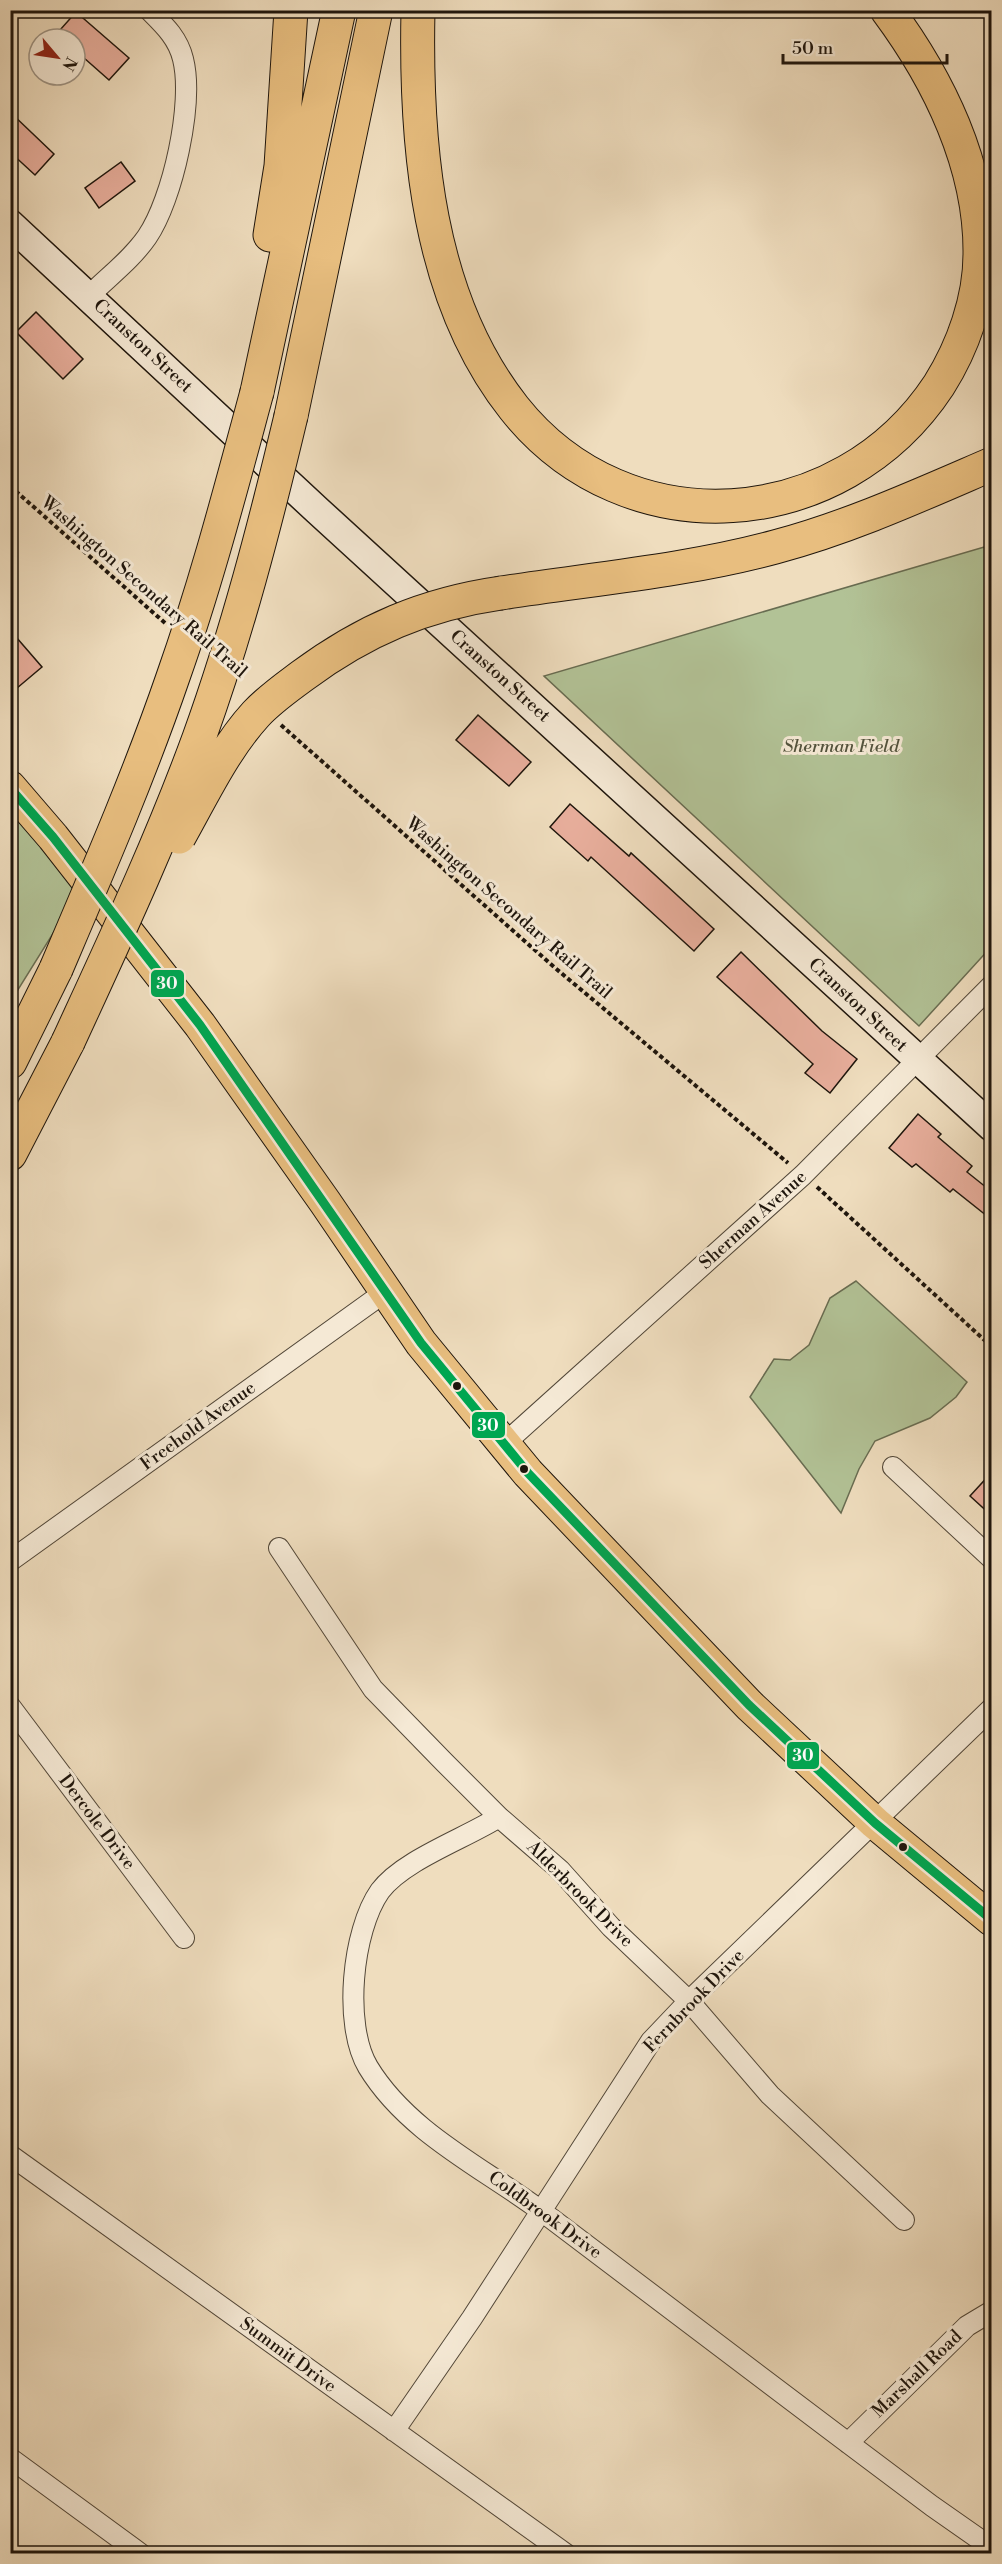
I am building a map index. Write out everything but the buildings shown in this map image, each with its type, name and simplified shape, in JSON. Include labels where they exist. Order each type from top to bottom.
[{"type":"highway","points":[[249,386],[281,166],[291,10]]},
{"type":"highway","points":[[10,1062],[56,969],[148,748],[203,587],[339,10]]},
{"type":"highway","points":[[68,1042],[147,872],[199,737],[263,530],[291,416],[376,10]]},
{"type":"highway","points":[[418,10],[418,94],[433,221],[460,312],[498,385],[515,409],[550,446],[592,475],[615,486],[662,501],[717,507],[772,501],[805,492],[861,464],[911,421],[930,398],[947,372],[967,326],[977,285],[980,256],[979,225],[968,166],[942,101],[904,34],[887,10]]},
{"type":"highway","points":[[10,1154],[197,804],[227,754],[256,714],[312,668],[388,624],[440,604],[736,557],[861,520],[992,464]]},
{"type":"main road","points":[[10,787],[53,837],[200,1025],[325,1202],[420,1343],[534,1480],[741,1697],[875,1823],[992,1920]]},
{"type":"street","points":[[89,296],[136,252],[148,236],[161,212],[171,182],[180,134],[186,78],[183,58],[176,39],[149,10]]},
{"type":"street","name":"Cranston Street","points":[[10,224],[317,510],[496,671],[992,1127]]},
{"type":"street","name":"Sherman Avenue","points":[[504,1444],[803,1175],[992,985]]},
{"type":"street","name":"Freehold Avenue","points":[[10,1561],[385,1292]]},
{"type":"street","points":[[893,1467],[992,1560]]},
{"type":"street","name":"Alderbrook Drive","points":[[279,1548],[373,1689],[499,1817],[561,1870],[611,1927],[689,2001],[770,2095],[904,2220]]},
{"type":"street","name":"Dercole Drive","points":[[10,1706],[184,1938]]},
{"type":"street","name":"Fernbrook Drive","points":[[394,2431],[472,2318],[651,2041],[689,2001],[992,1708]]},
{"type":"street","name":"Coldbrook Drive","points":[[499,1817],[405,1869],[381,1890],[372,1905],[360,1946],[354,1983],[354,2023],[366,2063],[400,2110],[423,2129],[541,2211],[848,2443],[992,2548]]},
{"type":"street","name":"Summit Drive","points":[[10,2156],[564,2553]]},
{"type":"street","name":"Marshall Road","points":[[848,2443],[967,2326],[992,2311]]},
{"type":"street","points":[[10,2458],[141,2553]]},
{"type":"path","name":"Washington Secondary Rail Trail","points":[[10,486],[171,628]]},
{"type":"path","name":"Washington Secondary Rail Trail","points":[[278,723],[554,967],[803,1175],[992,1347]]},
{"type":"green space","name":"Sherman Field","points":[[991,545],[991,947],[919,1026],[544,676]]},
{"type":"green space","points":[[10,795],[78,870],[72,903],[11,1001]]},
{"type":"green space","points":[[856,1281],[967,1382],[956,1397],[930,1418],[875,1441],[859,1469],[841,1513],[750,1397],[774,1359],[790,1360],[809,1345],[830,1298]]},
{"type":"transit line","name":"30","points":[[10,788],[53,837],[200,1025],[421,1343],[528,1473],[749,1705],[875,1823],[992,1920]]}]
